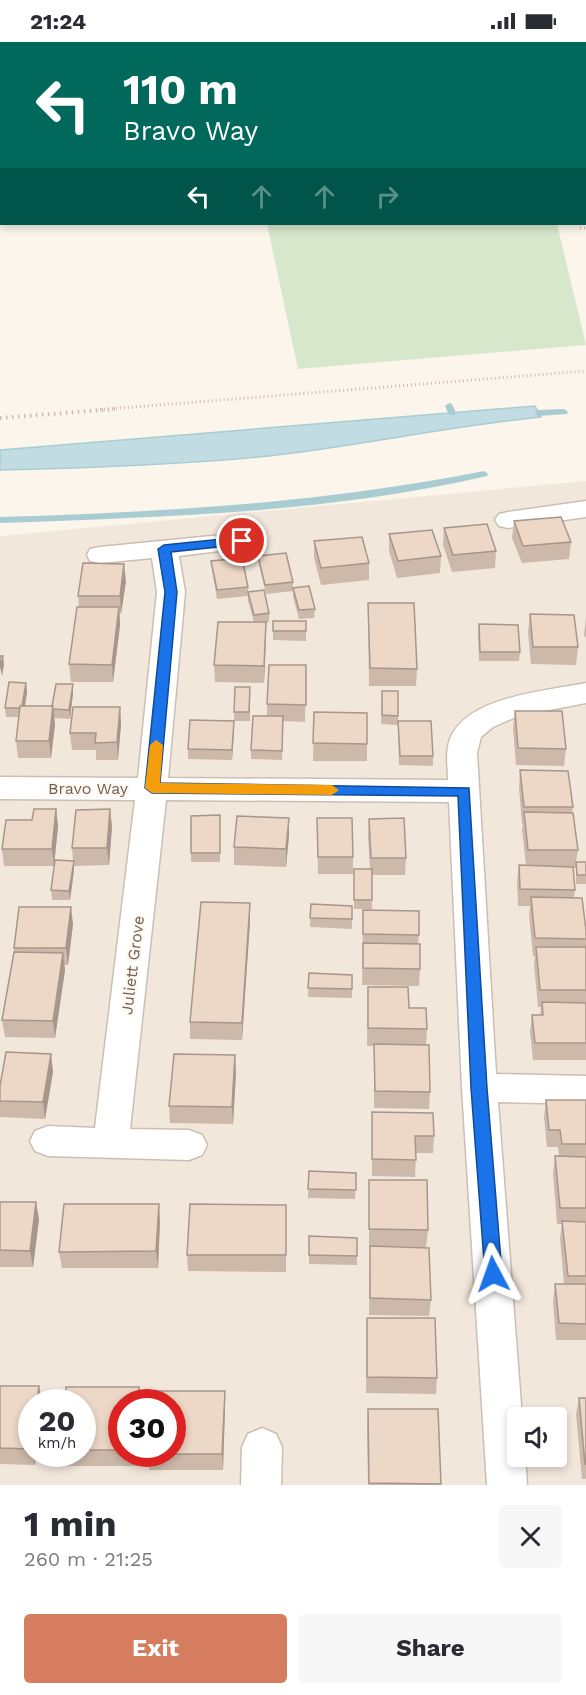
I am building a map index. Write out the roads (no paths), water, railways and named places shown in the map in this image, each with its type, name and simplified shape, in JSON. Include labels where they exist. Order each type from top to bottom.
[{"type":"street","points":[[508,520],[586,509]]},
{"type":"street","points":[[100,555],[242,541]]},
{"type":"street","name":"Juliett Grove","points":[[111,1143],[152,788],[171,592],[164,549]]},
{"type":"street","points":[[507,1485],[479,1088],[462,753],[467,733],[483,719],[508,710],[586,693]]},
{"type":"street","name":"Bravo Way","points":[[0,788],[464,791]]},
{"type":"street","points":[[479,1088],[586,1090]]},
{"type":"street","points":[[48,1141],[189,1145]]},
{"type":"water","points":[[535,406],[541,417],[472,425],[269,456],[135,466],[0,470],[0,450]]},
{"type":"waterway","points":[[449,406],[452,413]]},
{"type":"waterway","points":[[538,413],[564,412]]},
{"type":"waterway","points":[[181,430],[183,435]]},
{"type":"waterway","points":[[0,520],[244,508],[365,495],[484,474]]}]
